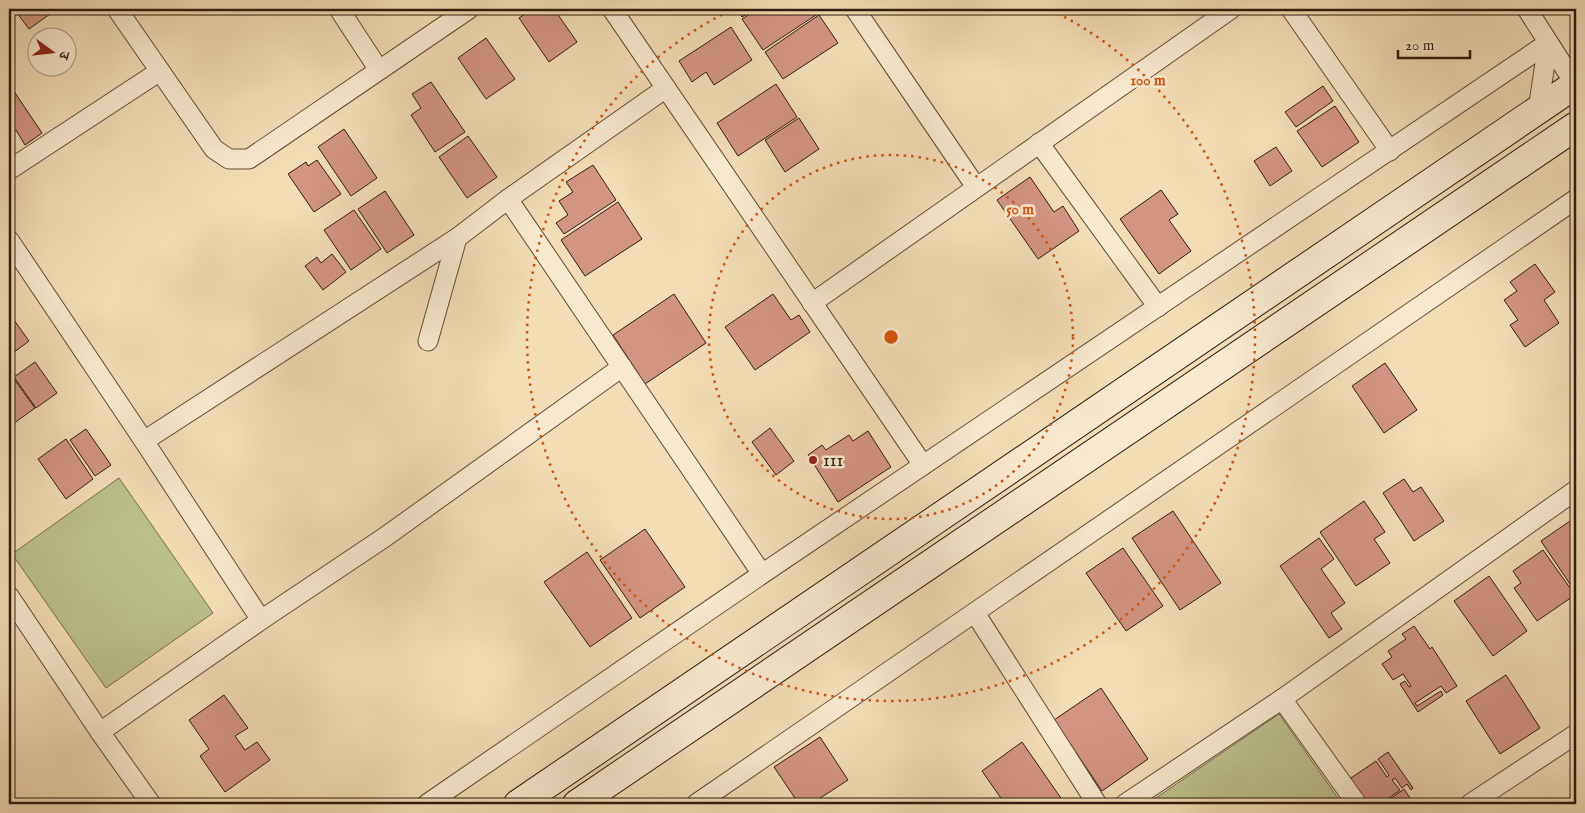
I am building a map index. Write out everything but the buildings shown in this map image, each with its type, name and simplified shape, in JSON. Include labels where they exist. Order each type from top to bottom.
[{"type":"main road","points":[[518,804],[1576,84]]},
{"type":"main road","points":[[576,804],[1576,126]]},
{"type":"main road","points":[[1207,336],[1226,363]]},
{"type":"street","points":[[117,9],[214,149],[229,159],[249,159],[469,9]]},
{"type":"street","points":[[339,9],[379,70]]},
{"type":"street","points":[[612,9],[923,465]]},
{"type":"street","points":[[855,9],[976,187]]},
{"type":"street","points":[[812,303],[1231,9]]},
{"type":"street","points":[[1291,9],[1390,151]]},
{"type":"street","points":[[1527,9],[1576,84]]},
{"type":"street","points":[[427,804],[762,574],[1548,43]]},
{"type":"street","points":[[1538,110],[1548,43]]},
{"type":"street","points":[[9,170],[160,71]]},
{"type":"street","points":[[144,441],[457,238],[508,199],[666,88]]},
{"type":"street","points":[[1039,143],[1158,307]]},
{"type":"street","points":[[508,199],[762,574]]},
{"type":"street","points":[[696,804],[1576,199]]},
{"type":"street","points":[[428,341],[457,238]]},
{"type":"street","points":[[9,240],[261,620]]},
{"type":"street","points":[[100,732],[261,620],[386,537],[622,367]]},
{"type":"street","points":[[1125,804],[1282,699],[1576,490]]},
{"type":"street","points":[[9,596],[100,732],[151,804]]},
{"type":"street","points":[[975,613],[1097,804]]},
{"type":"street","points":[[1282,699],[1357,804]]},
{"type":"street","points":[[1470,804],[1576,734]]},
{"type":"green space","points":[[119,478],[213,613],[106,688],[12,554]]},
{"type":"green space","points":[[1279,714],[1342,804],[1147,804]]},
{"type":"place","name":"111","points":[[813,460]]}]
